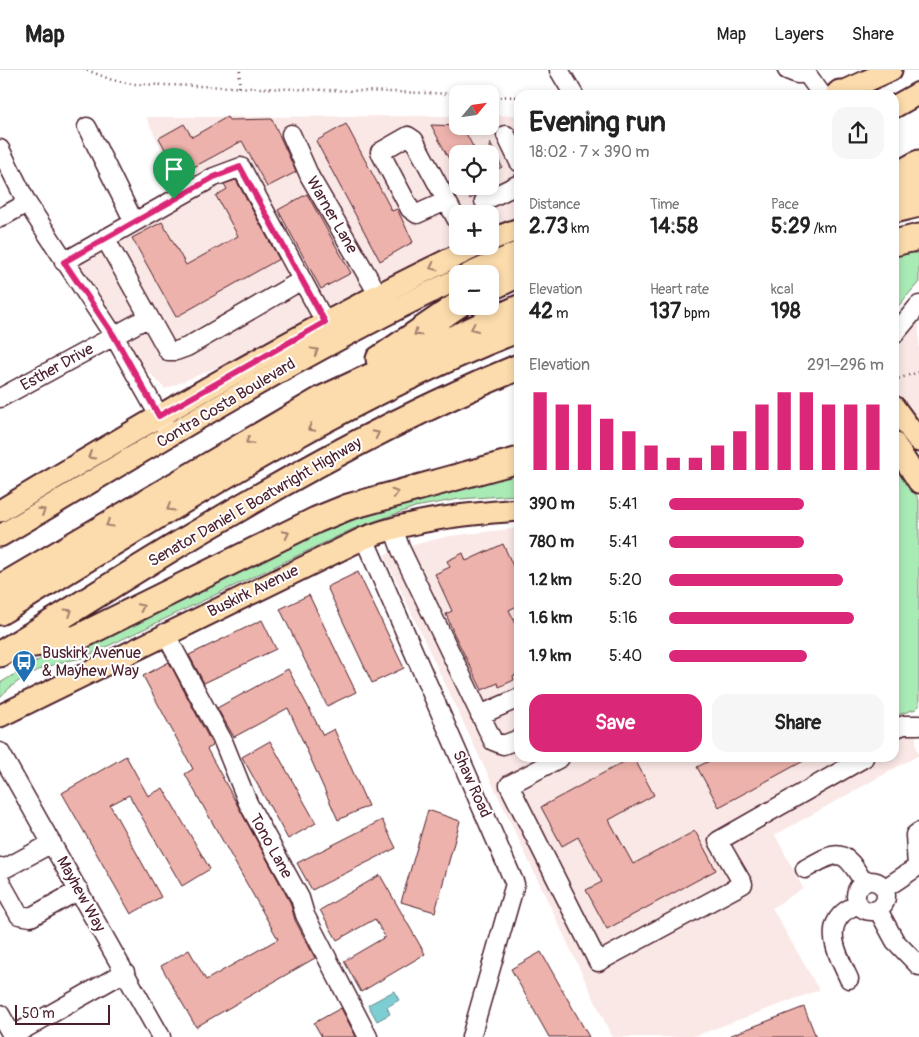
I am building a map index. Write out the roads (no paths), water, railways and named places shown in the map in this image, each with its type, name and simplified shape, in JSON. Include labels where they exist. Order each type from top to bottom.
[{"type":"highway","points":[[899,174],[919,163]]},
{"type":"highway","points":[[899,189],[919,184]]},
{"type":"highway","points":[[899,209],[919,204]]},
{"type":"highway","points":[[899,242],[919,237]]},
{"type":"highway","points":[[899,254],[919,253]]},
{"type":"highway","points":[[499,284],[514,276]]},
{"type":"highway","points":[[322,399],[514,310]]},
{"type":"highway","points":[[0,588],[322,399],[449,311]]},
{"type":"highway","points":[[0,612],[171,508],[289,440],[401,381],[514,331]]},
{"type":"highway","name":"Senator Daniel E Boatwright Highway","points":[[6,650],[215,522],[312,467],[406,418],[514,369]]},
{"type":"highway","points":[[6,650],[76,638],[316,520],[348,507],[514,461]]},
{"type":"main road","points":[[845,90],[891,70]]},
{"type":"main road","points":[[899,104],[919,93]]},
{"type":"main road","name":"Contra Costa Boulevard","points":[[499,237],[514,231]]},
{"type":"main road","points":[[489,265],[514,254]]},
{"type":"main road","name":"Contra Costa Boulevard","points":[[0,511],[159,416],[325,322],[457,255]]},
{"type":"main road","name":"Contra Costa Boulevard","points":[[0,536],[257,383],[407,303],[449,283]]},
{"type":"main road","points":[[899,414],[919,441]]},
{"type":"main road","points":[[899,451],[919,482]]},
{"type":"main road","name":"Buskirk Avenue","points":[[0,716],[165,633],[364,538],[393,528],[458,515],[514,510]]},
{"type":"street","points":[[560,70],[571,90]]},
{"type":"street","points":[[787,70],[797,74],[807,74],[828,90]]},
{"type":"street","points":[[87,127],[134,222]]},
{"type":"street","name":"Warner Lane","points":[[291,134],[310,177],[378,294]]},
{"type":"street","points":[[506,135],[514,152]]},
{"type":"street","points":[[0,149],[27,203],[114,336],[170,436]]},
{"type":"street","points":[[64,262],[214,177],[240,167],[325,322]]},
{"type":"street","points":[[484,201],[514,186]]},
{"type":"street","points":[[446,201],[449,206]]},
{"type":"street","points":[[0,218],[27,203]]},
{"type":"street","points":[[105,238],[168,351],[176,351],[302,280]]},
{"type":"street","points":[[899,329],[919,304]]},
{"type":"street","name":"Esther Drive","points":[[0,398],[149,317]]},
{"type":"street","points":[[393,528],[401,550],[492,741],[498,745],[514,740]]},
{"type":"street","name":"Shaw Road","points":[[364,538],[515,884],[471,1037]]},
{"type":"street","name":"Tono Lane","points":[[165,633],[224,741],[248,803],[300,898],[305,914],[368,1037]]},
{"type":"street","points":[[480,715],[514,700]]},
{"type":"street","points":[[899,728],[904,725],[919,725]]},
{"type":"street","name":"Mayhew Way","points":[[0,752],[7,782],[52,843],[161,1037]]},
{"type":"street","points":[[552,762],[509,785],[598,962],[743,884],[718,841],[842,763]]},
{"type":"street","points":[[884,889],[918,867],[915,835],[919,832]]},
{"type":"street","points":[[0,867],[6,868],[52,843]]},
{"type":"street","points":[[805,869],[831,855],[842,855],[851,861],[864,883]]},
{"type":"street","points":[[0,881],[18,915],[31,917],[79,890]]},
{"type":"street","points":[[875,882],[884,889],[885,901],[878,910],[866,911],[858,904],[856,892],[864,883],[875,882]]},
{"type":"street","points":[[849,979],[836,950],[833,930],[840,915],[858,904]]},
{"type":"street","points":[[878,910],[895,941],[919,966]]},
{"type":"street","points":[[0,1014],[13,1037],[125,972]]},
{"type":"water","points":[[394,991],[399,1000],[387,1007],[390,1014],[377,1021],[368,1005]]},
{"type":"place","name":"Buskirk Avenue & Mayhew Way","points":[[24,683]]}]
